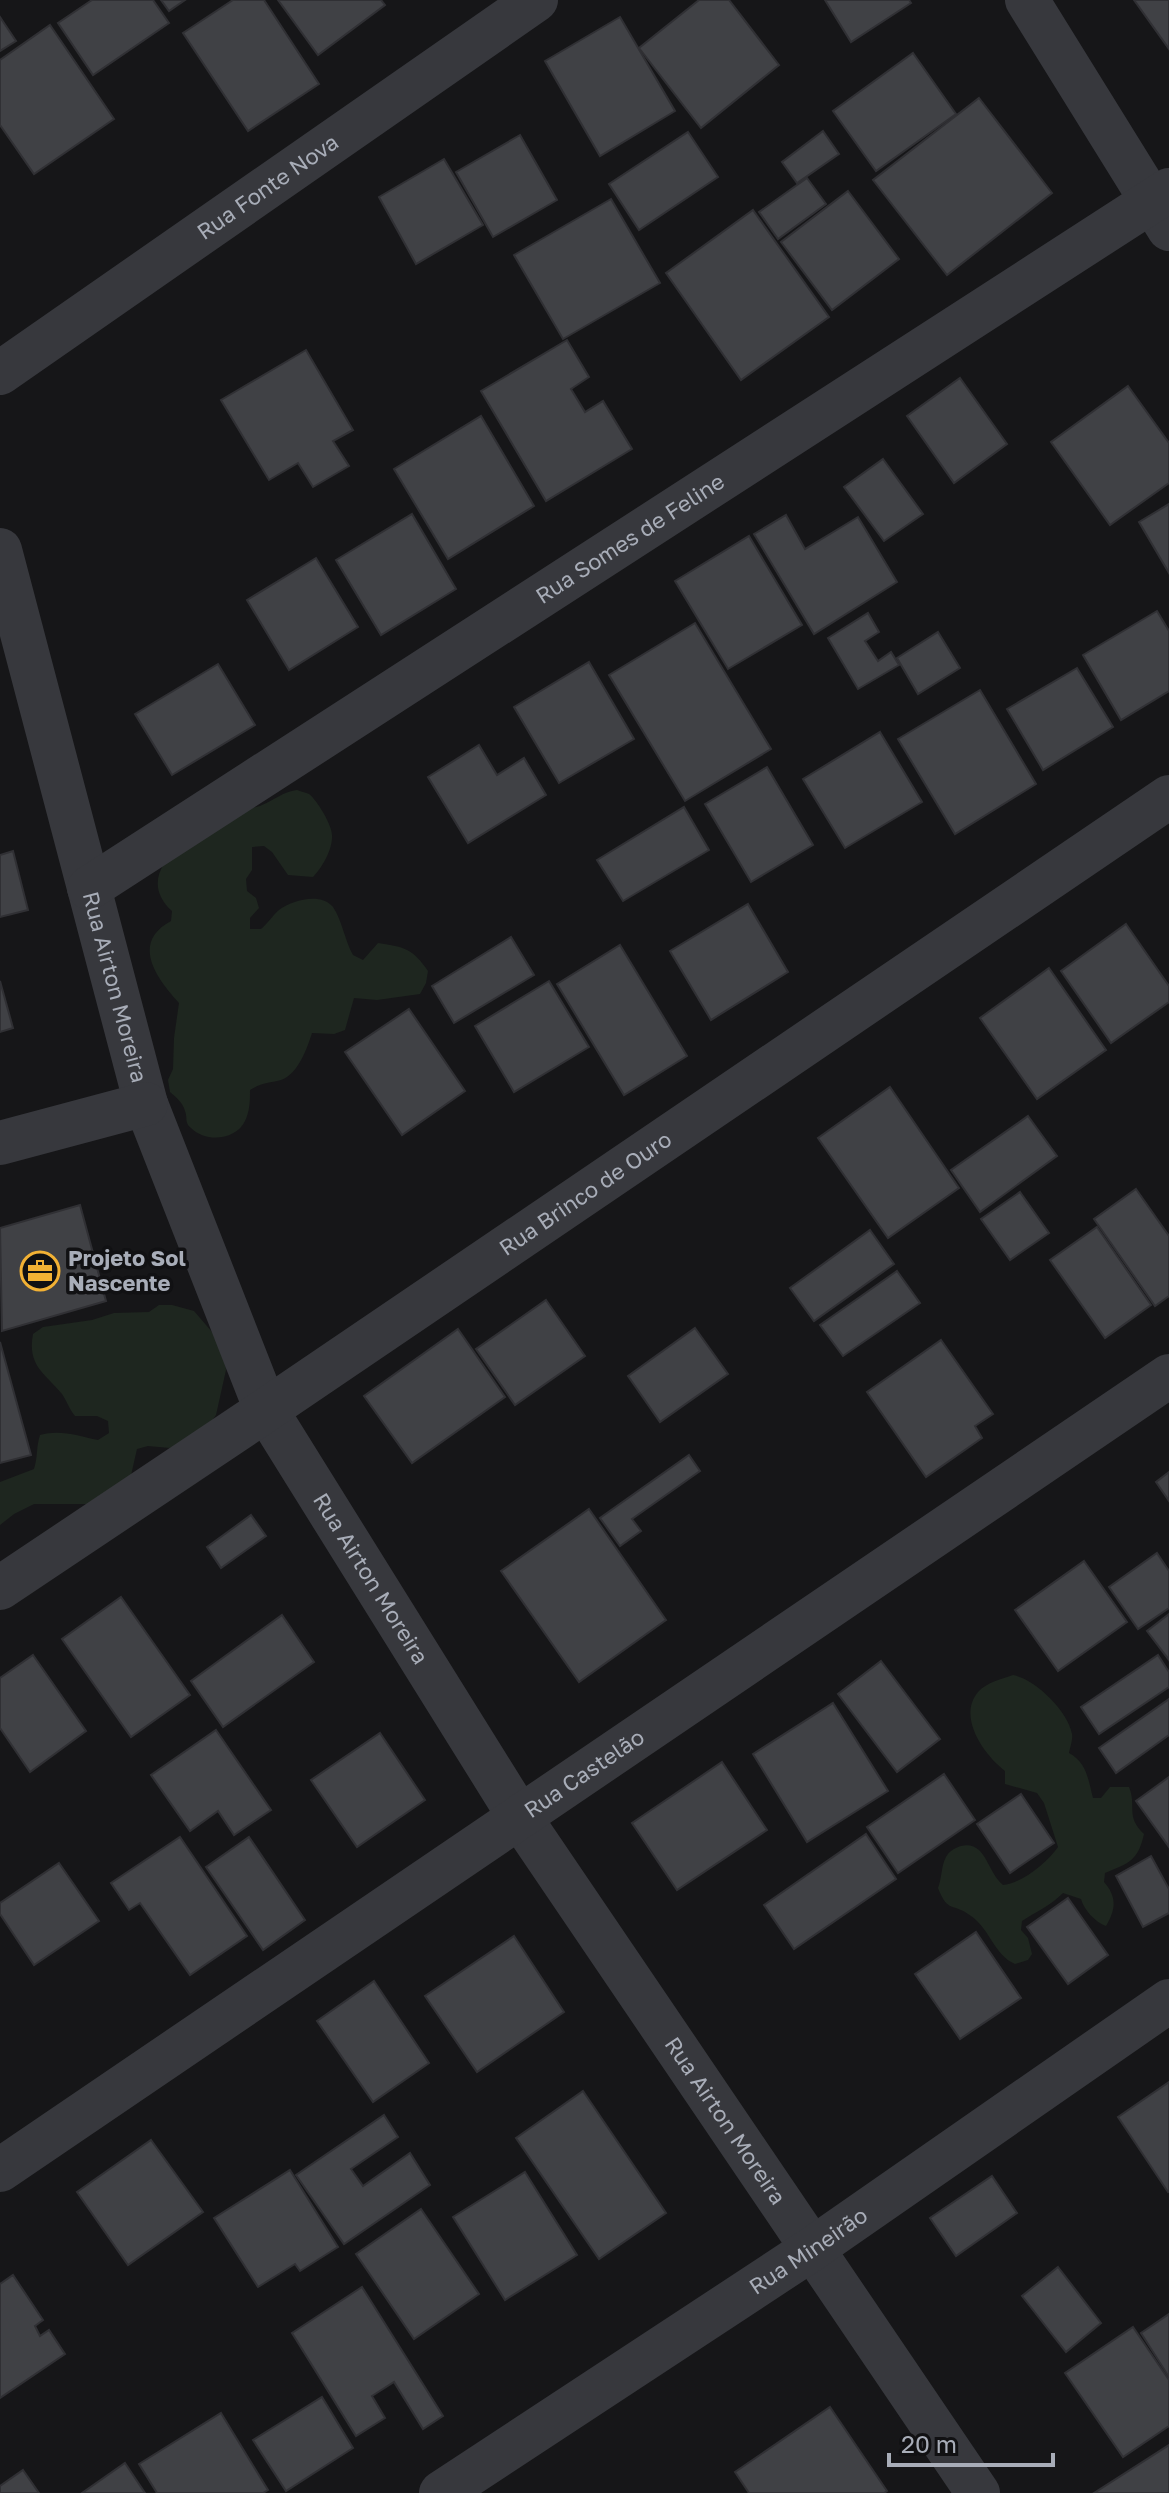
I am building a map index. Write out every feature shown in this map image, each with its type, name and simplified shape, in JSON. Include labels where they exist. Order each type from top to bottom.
[{"type":"street","name":"Rua Fonte Nova","points":[[0,373],[536,0]]},
{"type":"street","points":[[1027,0],[1163,207]]},
{"type":"street","name":"Rua Somes de Feline","points":[[89,888],[1163,207]]},
{"type":"street","name":"Rua Airton Moreira","points":[[0,550],[146,1104],[266,1410],[519,1816],[978,2493]]},
{"type":"street","name":"Rua Brinco de Ouro","points":[[0,1588],[1169,797]]},
{"type":"street","points":[[0,1143],[146,1104]]},
{"type":"street","name":"Rua Castelão","points":[[0,2170],[1169,1376]]},
{"type":"street","name":"Rua Mineirão","points":[[441,2493],[812,2249],[1169,2001]]},
{"type":"shaded area","points":[[297,790],[309,794],[327,819],[332,835],[329,852],[313,877],[288,875],[272,852],[264,846],[252,847],[252,870],[246,879],[247,891],[256,898],[259,908],[250,918],[250,929],[261,929],[279,910],[291,903],[306,899],[328,902],[336,912],[353,955],[363,960],[378,943],[402,948],[418,958],[428,971],[426,983],[420,994],[377,1000],[354,998],[345,1030],[334,1034],[312,1033],[297,1067],[287,1077],[250,1090],[248,1113],[241,1127],[228,1136],[204,1136],[189,1126],[183,1105],[170,1092],[168,1080],[173,1069],[179,1003],[151,961],[152,940],[171,921],[172,911],[160,894],[158,878],[171,854],[190,839],[235,811],[259,806]]},
{"type":"shaded area","points":[[159,1305],[194,1311],[224,1346],[226,1370],[216,1415],[202,1435],[170,1448],[148,1446],[137,1449],[129,1484],[91,1504],[34,1504],[0,1525],[0,1482],[34,1469],[40,1435],[62,1433],[98,1440],[109,1433],[108,1421],[97,1416],[75,1416],[62,1394],[35,1362],[33,1334],[43,1327],[92,1320],[114,1313],[149,1312]]},
{"type":"shaded area","points":[[1013,1675],[1040,1689],[1064,1716],[1072,1734],[1069,1753],[1083,1767],[1093,1798],[1101,1798],[1110,1787],[1129,1787],[1133,1816],[1144,1834],[1139,1850],[1131,1860],[1105,1873],[1104,1882],[1114,1903],[1106,1926],[1090,1915],[1081,1899],[1063,1893],[1022,1921],[1021,1930],[1028,1938],[1032,1954],[1028,1960],[1015,1964],[1002,1955],[977,1921],[948,1905],[938,1888],[946,1857],[961,1846],[969,1845],[981,1852],[1003,1885],[1034,1871],[1058,1847],[1044,1803],[1037,1793],[1005,1784],[1005,1771],[982,1746],[972,1724],[972,1702],[978,1692],[990,1683]]},
{"type":"building","points":[[92,0],[153,0],[169,23],[93,75],[58,23]]},
{"type":"building","points":[[161,0],[185,0],[169,11]]},
{"type":"building","points":[[233,0],[264,0],[319,84],[248,131],[183,33]]},
{"type":"building","points":[[278,0],[381,0],[385,5],[318,55]]},
{"type":"building","points":[[699,0],[729,0],[779,65],[701,128],[639,48]]},
{"type":"building","points":[[825,0],[909,0],[911,3],[851,42]]},
{"type":"building","points":[[1134,0],[1169,0],[1169,49]]},
{"type":"building","points":[[0,17],[16,41],[0,51]]},
{"type":"building","points":[[620,17],[675,111],[600,156],[545,61]]},
{"type":"building","points":[[50,25],[114,119],[34,174],[0,125],[0,60]]},
{"type":"building","points":[[913,53],[956,114],[876,171],[833,111]]},
{"type":"building","points":[[979,98],[1052,193],[947,275],[873,180]]},
{"type":"building","points":[[823,131],[839,154],[797,183],[782,162]]},
{"type":"building","points":[[688,132],[718,177],[639,230],[609,184]]},
{"type":"building","points":[[520,135],[557,200],[493,237],[456,172]]},
{"type":"building","points":[[444,159],[483,225],[416,264],[379,197]]},
{"type":"building","points":[[807,178],[826,204],[778,239],[759,212]]},
{"type":"building","points":[[848,191],[899,259],[832,310],[781,242]]},
{"type":"building","points":[[611,199],[660,283],[563,339],[514,255]]},
{"type":"building","points":[[753,210],[829,317],[741,380],[666,273]]},
{"type":"building","points":[[567,340],[589,377],[571,389],[585,412],[603,401],[632,449],[546,501],[481,391]]},
{"type":"building","points":[[306,350],[353,430],[333,441],[349,466],[313,487],[298,463],[269,480],[221,400]]},
{"type":"building","points":[[960,378],[1007,444],[954,483],[907,416]]},
{"type":"building","points":[[1128,386],[1169,443],[1169,483],[1110,525],[1051,442]]},
{"type":"building","points":[[481,416],[534,506],[448,559],[394,469]]},
{"type":"building","points":[[883,459],[923,514],[884,541],[844,487]]},
{"type":"building","points":[[1169,504],[1169,573],[1139,522]]},
{"type":"building","points":[[412,514],[456,589],[381,635],[336,560]]},
{"type":"building","points":[[786,515],[805,549],[858,517],[897,582],[814,634],[754,534]]},
{"type":"building","points":[[749,536],[802,625],[728,669],[675,581]]},
{"type":"building","points":[[316,558],[358,627],[289,670],[247,600]]},
{"type":"building","points":[[1157,611],[1169,631],[1169,691],[1121,720],[1083,655]]},
{"type":"building","points":[[868,613],[879,632],[865,641],[878,661],[891,652],[899,665],[858,689],[828,638]]},
{"type":"building","points":[[695,623],[771,749],[685,801],[609,675]]},
{"type":"building","points":[[938,632],[960,668],[918,694],[897,658]]},
{"type":"building","points":[[589,662],[634,739],[559,783],[514,707]]},
{"type":"building","points":[[218,664],[255,725],[172,775],[135,714]]},
{"type":"building","points":[[1077,668],[1113,727],[1043,770],[1007,709]]},
{"type":"building","points":[[980,690],[1036,784],[955,834],[898,739]]},
{"type":"building","points":[[880,732],[922,802],[845,848],[803,779]]},
{"type":"building","points":[[479,745],[497,775],[524,758],[546,795],[468,843],[428,777]]},
{"type":"building","points":[[767,767],[813,845],[751,882],[705,804]]},
{"type":"building","points":[[684,807],[709,850],[623,901],[597,860]]},
{"type":"building","points":[[13,851],[28,910],[0,917],[0,855]]},
{"type":"building","points":[[748,904],[788,972],[711,1020],[670,951]]},
{"type":"building","points":[[1126,924],[1169,986],[1169,1002],[1111,1043],[1061,971]]},
{"type":"building","points":[[511,937],[534,975],[454,1023],[432,986]]},
{"type":"building","points":[[620,945],[687,1056],[624,1095],[557,984]]},
{"type":"building","points":[[1049,968],[1106,1050],[1037,1099],[980,1018]]},
{"type":"building","points":[[0,981],[13,1028],[0,1032]]},
{"type":"building","points":[[549,981],[589,1047],[514,1092],[475,1026]]},
{"type":"building","points":[[409,1009],[465,1091],[402,1135],[345,1052]]},
{"type":"building","points":[[890,1087],[959,1188],[888,1238],[818,1138]]},
{"type":"building","points":[[1028,1116],[1057,1156],[980,1212],[951,1170]]},
{"type":"building","points":[[1136,1189],[1169,1236],[1169,1296],[1155,1306],[1094,1219]]},
{"type":"building","points":[[1020,1192],[1049,1233],[1010,1260],[981,1219]]},
{"type":"building","points":[[80,1205],[106,1301],[2,1331],[0,1228]]},
{"type":"building","points":[[1097,1227],[1151,1305],[1105,1338],[1050,1260]]},
{"type":"building","points":[[870,1230],[894,1264],[814,1321],[790,1288]]},
{"type":"building","points":[[897,1271],[920,1303],[843,1356],[820,1325]]},
{"type":"building","points":[[546,1300],[585,1356],[515,1405],[476,1349]]},
{"type":"building","points":[[695,1328],[728,1374],[660,1422],[628,1376]]},
{"type":"building","points":[[458,1329],[505,1397],[412,1463],[364,1396]]},
{"type":"building","points":[[941,1340],[993,1414],[975,1426],[982,1438],[926,1477],[867,1392]]},
{"type":"building","points":[[0,1342],[31,1455],[0,1463]]},
{"type":"building","points":[[689,1455],[700,1471],[632,1519],[641,1531],[620,1546],[600,1518]]},
{"type":"building","points":[[1169,1472],[1169,1501],[1156,1482]]},
{"type":"building","points":[[589,1509],[666,1620],[579,1682],[501,1571]]},
{"type":"building","points":[[251,1515],[266,1536],[221,1568],[207,1547]]},
{"type":"building","points":[[1157,1553],[1169,1571],[1169,1608],[1138,1629],[1109,1587]]},
{"type":"building","points":[[1084,1561],[1127,1622],[1058,1671],[1015,1610]]},
{"type":"building","points":[[121,1597],[190,1695],[131,1737],[62,1639]]},
{"type":"building","points":[[1169,1614],[1169,1660],[1147,1631]]},
{"type":"building","points":[[282,1615],[314,1662],[223,1727],[191,1681]]},
{"type":"building","points":[[33,1655],[86,1731],[30,1772],[0,1728],[0,1678]]},
{"type":"building","points":[[1158,1655],[1169,1672],[1169,1687],[1099,1734],[1081,1707]]},
{"type":"building","points":[[881,1661],[940,1739],[897,1772],[838,1694]]},
{"type":"building","points":[[1169,1699],[1169,1735],[1116,1773],[1099,1748]]},
{"type":"building","points":[[833,1703],[888,1791],[807,1842],[753,1754]]},
{"type":"building","points":[[216,1730],[271,1810],[234,1835],[218,1811],[190,1831],[151,1775]]},
{"type":"building","points":[[380,1733],[425,1800],[357,1847],[311,1780]]},
{"type":"building","points":[[722,1762],[767,1830],[677,1890],[632,1823]]},
{"type":"building","points":[[944,1774],[975,1820],[898,1873],[867,1827]]},
{"type":"building","points":[[1169,1777],[1169,1847],[1136,1801]]},
{"type":"building","points":[[1021,1794],[1054,1843],[1010,1873],[977,1824]]},
{"type":"building","points":[[866,1834],[896,1879],[794,1949],[764,1905]]},
{"type":"building","points":[[180,1837],[247,1936],[190,1975],[140,1903],[129,1910],[111,1883]]},
{"type":"building","points":[[249,1837],[305,1920],[263,1950],[206,1867]]},
{"type":"building","points":[[1151,1856],[1169,1889],[1169,1913],[1143,1927],[1116,1876]]},
{"type":"building","points":[[59,1863],[99,1921],[34,1965],[0,1914],[0,1903]]},
{"type":"building","points":[[1068,1898],[1108,1955],[1068,1984],[1027,1927]]},
{"type":"building","points":[[976,1932],[1021,1998],[960,2039],[915,1974]]},
{"type":"building","points":[[514,1936],[564,2012],[477,2072],[425,1996]]},
{"type":"building","points":[[374,1981],[429,2063],[373,2102],[317,2021]]},
{"type":"building","points":[[1169,2082],[1169,2191],[1168,2192],[1118,2117]]},
{"type":"building","points":[[583,2091],[666,2213],[599,2259],[516,2138]]},
{"type":"building","points":[[384,2115],[398,2137],[351,2169],[363,2186],[410,2153],[430,2185],[344,2244],[296,2175]]},
{"type":"building","points":[[151,2140],[203,2212],[128,2265],[77,2192]]},
{"type":"building","points":[[290,2170],[338,2247],[300,2271],[295,2264],[258,2287],[214,2218]]},
{"type":"building","points":[[525,2172],[577,2255],[505,2300],[453,2217]]},
{"type":"building","points":[[992,2176],[1017,2213],[956,2256],[930,2218]]},
{"type":"building","points":[[421,2209],[479,2294],[414,2339],[356,2254]]},
{"type":"building","points":[[1058,2267],[1101,2323],[1066,2352],[1022,2296]]},
{"type":"building","points":[[13,2275],[43,2320],[35,2326],[40,2336],[49,2330],[65,2354],[0,2398],[0,2284]]},
{"type":"building","points":[[362,2287],[443,2416],[423,2429],[394,2382],[372,2396],[385,2418],[356,2436],[292,2333]]},
{"type":"building","points":[[1169,2314],[1169,2377],[1141,2333]]},
{"type":"building","points":[[1133,2327],[1169,2380],[1169,2426],[1123,2457],[1065,2373]]},
{"type":"building","points":[[322,2397],[353,2448],[286,2491],[253,2440]]},
{"type":"building","points":[[830,2407],[887,2491],[749,2493],[735,2472]]},
{"type":"building","points":[[221,2413],[268,2490],[263,2493],[157,2493],[139,2464]]},
{"type":"building","points":[[1169,2445],[1169,2493],[1094,2493]]},
{"type":"building","points":[[125,2463],[145,2493],[82,2493]]},
{"type":"building","points":[[23,2470],[39,2493],[0,2493],[0,2486]]},
{"type":"place","name":"Projeto Sol Nascente","points":[[40,1271]]}]
